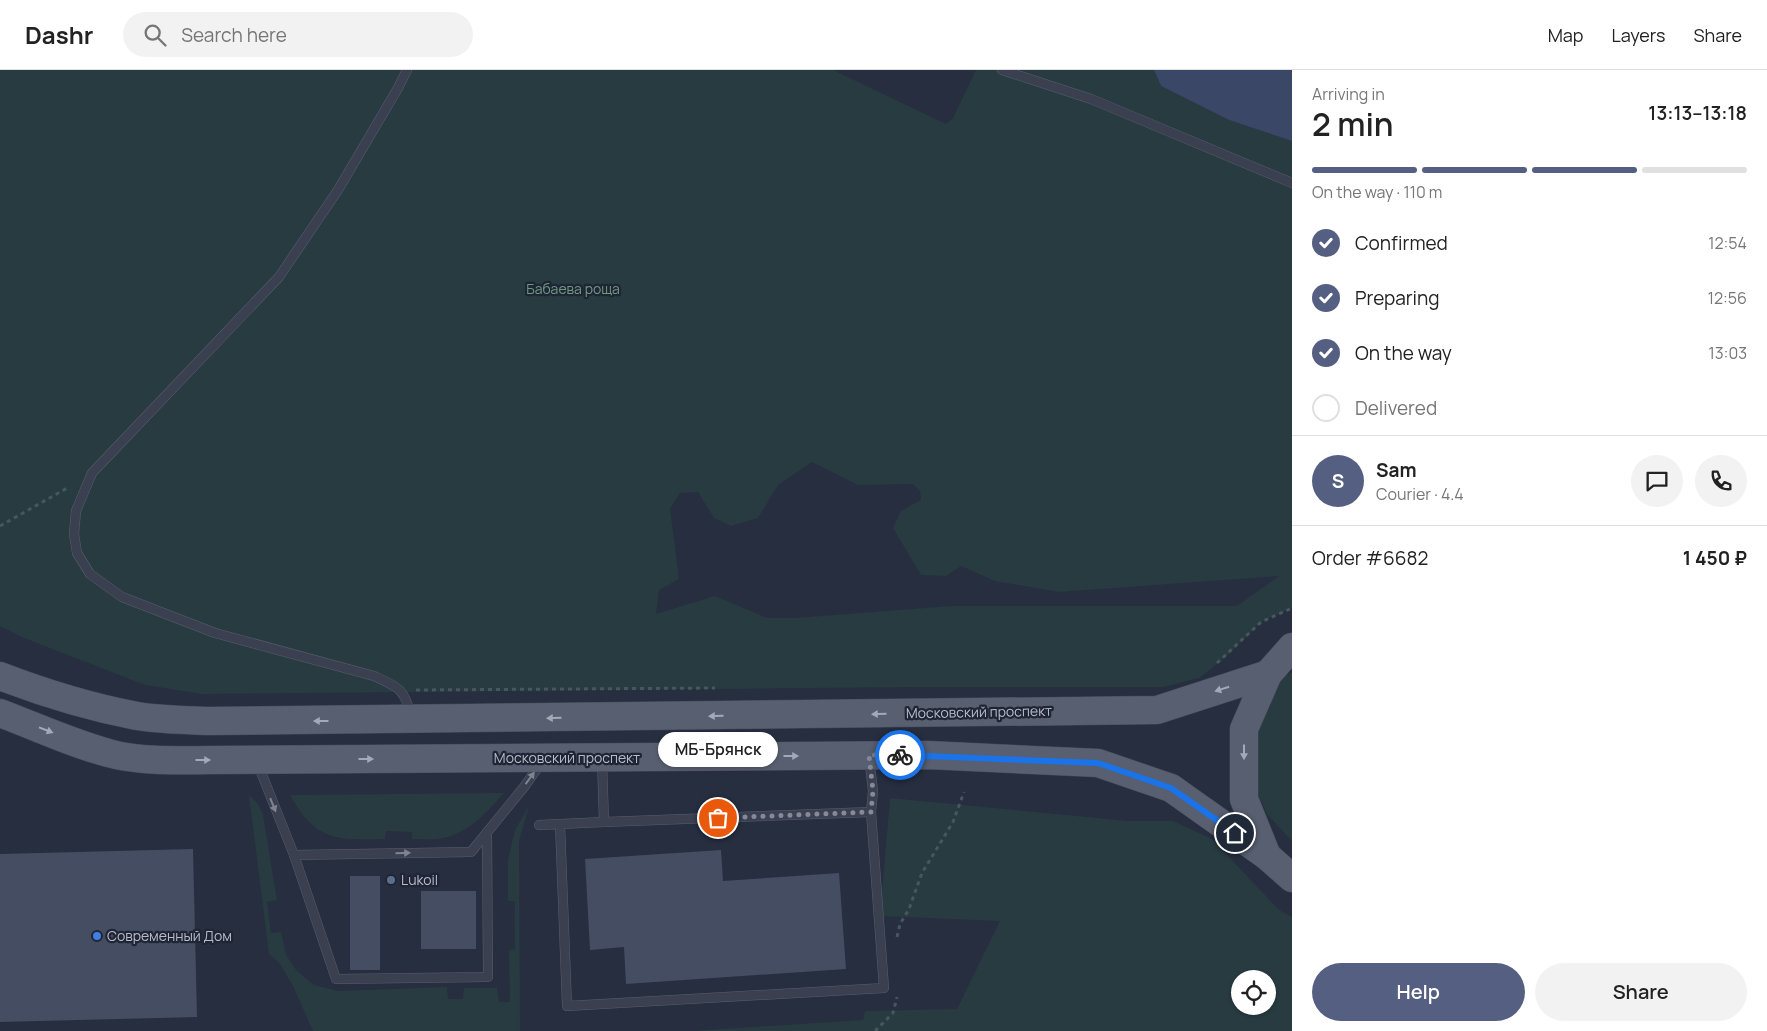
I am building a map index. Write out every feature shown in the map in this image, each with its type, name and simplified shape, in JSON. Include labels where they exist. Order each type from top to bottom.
[{"type":"main road","points":[[1266,856],[1244,799],[1244,730],[1268,674],[1292,647]]},
{"type":"main road","name":"Московский проспект","points":[[0,676],[44,692],[112,710],[172,720],[220,721],[1157,710],[1268,674]]},
{"type":"main road","name":"Московский проспект","points":[[0,713],[92,748],[116,755],[137,758],[256,760],[928,755],[1098,763],[1171,788],[1266,856],[1292,878]]},
{"type":"lane","points":[[407,70],[338,190],[279,277],[92,473],[76,512],[74,534],[77,553],[90,574],[122,597],[215,632],[374,676],[398,687],[408,701],[411,720]]},
{"type":"lane","points":[[1002,70],[1091,99],[1292,183]]},
{"type":"lane","points":[[560,824],[567,1006],[884,988],[871,812],[873,791],[869,755]]},
{"type":"lane","points":[[602,757],[604,822]]},
{"type":"lane","points":[[294,854],[471,852],[545,758]]},
{"type":"lane","points":[[256,760],[294,854],[336,978],[488,977],[487,832]]},
{"type":"lane","points":[[539,825],[871,812]]},
{"type":"path","points":[[0,526],[92,473]]},
{"type":"path","points":[[1213,667],[1227,656],[1261,622],[1292,608]]},
{"type":"path","points":[[400,690],[718,688]]},
{"type":"path","points":[[896,940],[900,924],[909,909],[922,873],[953,822],[964,792]]},
{"type":"path","points":[[875,1031],[893,1013],[897,1001],[896,992]]},
{"type":"green space","name":"Бабаева роща","points":[[0,70],[833,70],[946,124],[953,118],[976,70],[1154,70],[1161,86],[1229,120],[1292,141],[1292,608],[1261,622],[1227,656],[1199,678],[1163,687],[916,687],[202,694],[145,685],[24,638],[0,626]],"holes":[[[812,462],[858,485],[913,484],[920,491],[921,500],[901,511],[893,528],[921,575],[946,576],[961,566],[995,581],[1059,592],[1279,576],[1237,606],[951,606],[795,618],[767,618],[715,596],[656,614],[659,590],[679,579],[670,509],[680,493],[698,492],[714,518],[731,526],[758,518],[778,485]]]},
{"type":"green space","points":[[1292,672],[1292,841],[1267,814],[1252,781],[1250,743],[1261,706],[1283,677]]},
{"type":"green space","points":[[504,793],[470,826],[453,835],[436,839],[412,839],[412,832],[386,831],[385,839],[354,839],[329,835],[309,822],[290,795]]},
{"type":"green space","points":[[249,795],[258,804],[263,815],[277,900],[267,902],[271,933],[281,932],[286,955],[297,971],[314,985],[338,991],[447,987],[448,999],[463,999],[464,988],[497,988],[499,1002],[510,1002],[509,950],[515,949],[515,901],[508,901],[508,860],[515,830],[529,806],[519,841],[520,1031],[313,1031],[293,986],[280,964],[269,954]]},
{"type":"green space","points":[[890,798],[1128,821],[1173,821],[1212,839],[1279,910],[1292,917],[1292,1031],[692,1031],[863,1020],[865,1011],[957,1009],[1000,921],[880,916]]},
{"type":"water","points":[[1154,70],[1292,70],[1292,141],[1229,120],[1161,86]]},
{"type":"building","name":"Современный Дом","points":[[193,849],[197,1017],[0,1022],[0,854]]},
{"type":"building","points":[[721,850],[723,881],[839,873],[846,969],[626,984],[624,947],[590,950],[585,859]]},
{"type":"building","points":[[350,876],[380,876],[380,970],[350,970]]},
{"type":"building","points":[[421,891],[476,891],[476,949],[421,949]]},
{"type":"way so far","points":[[718,818],[871,812],[873,791],[869,755],[900,755]]},
{"type":"place","name":"МБ-Брянск","points":[[718,818]]},
{"type":"place","name":"Lukoil","points":[[391,880]]},
{"type":"place","name":"Современный Дом","points":[[97,936]]},
{"type":"route","points":[[900,755],[1098,763],[1171,788],[1235,833]]}]
